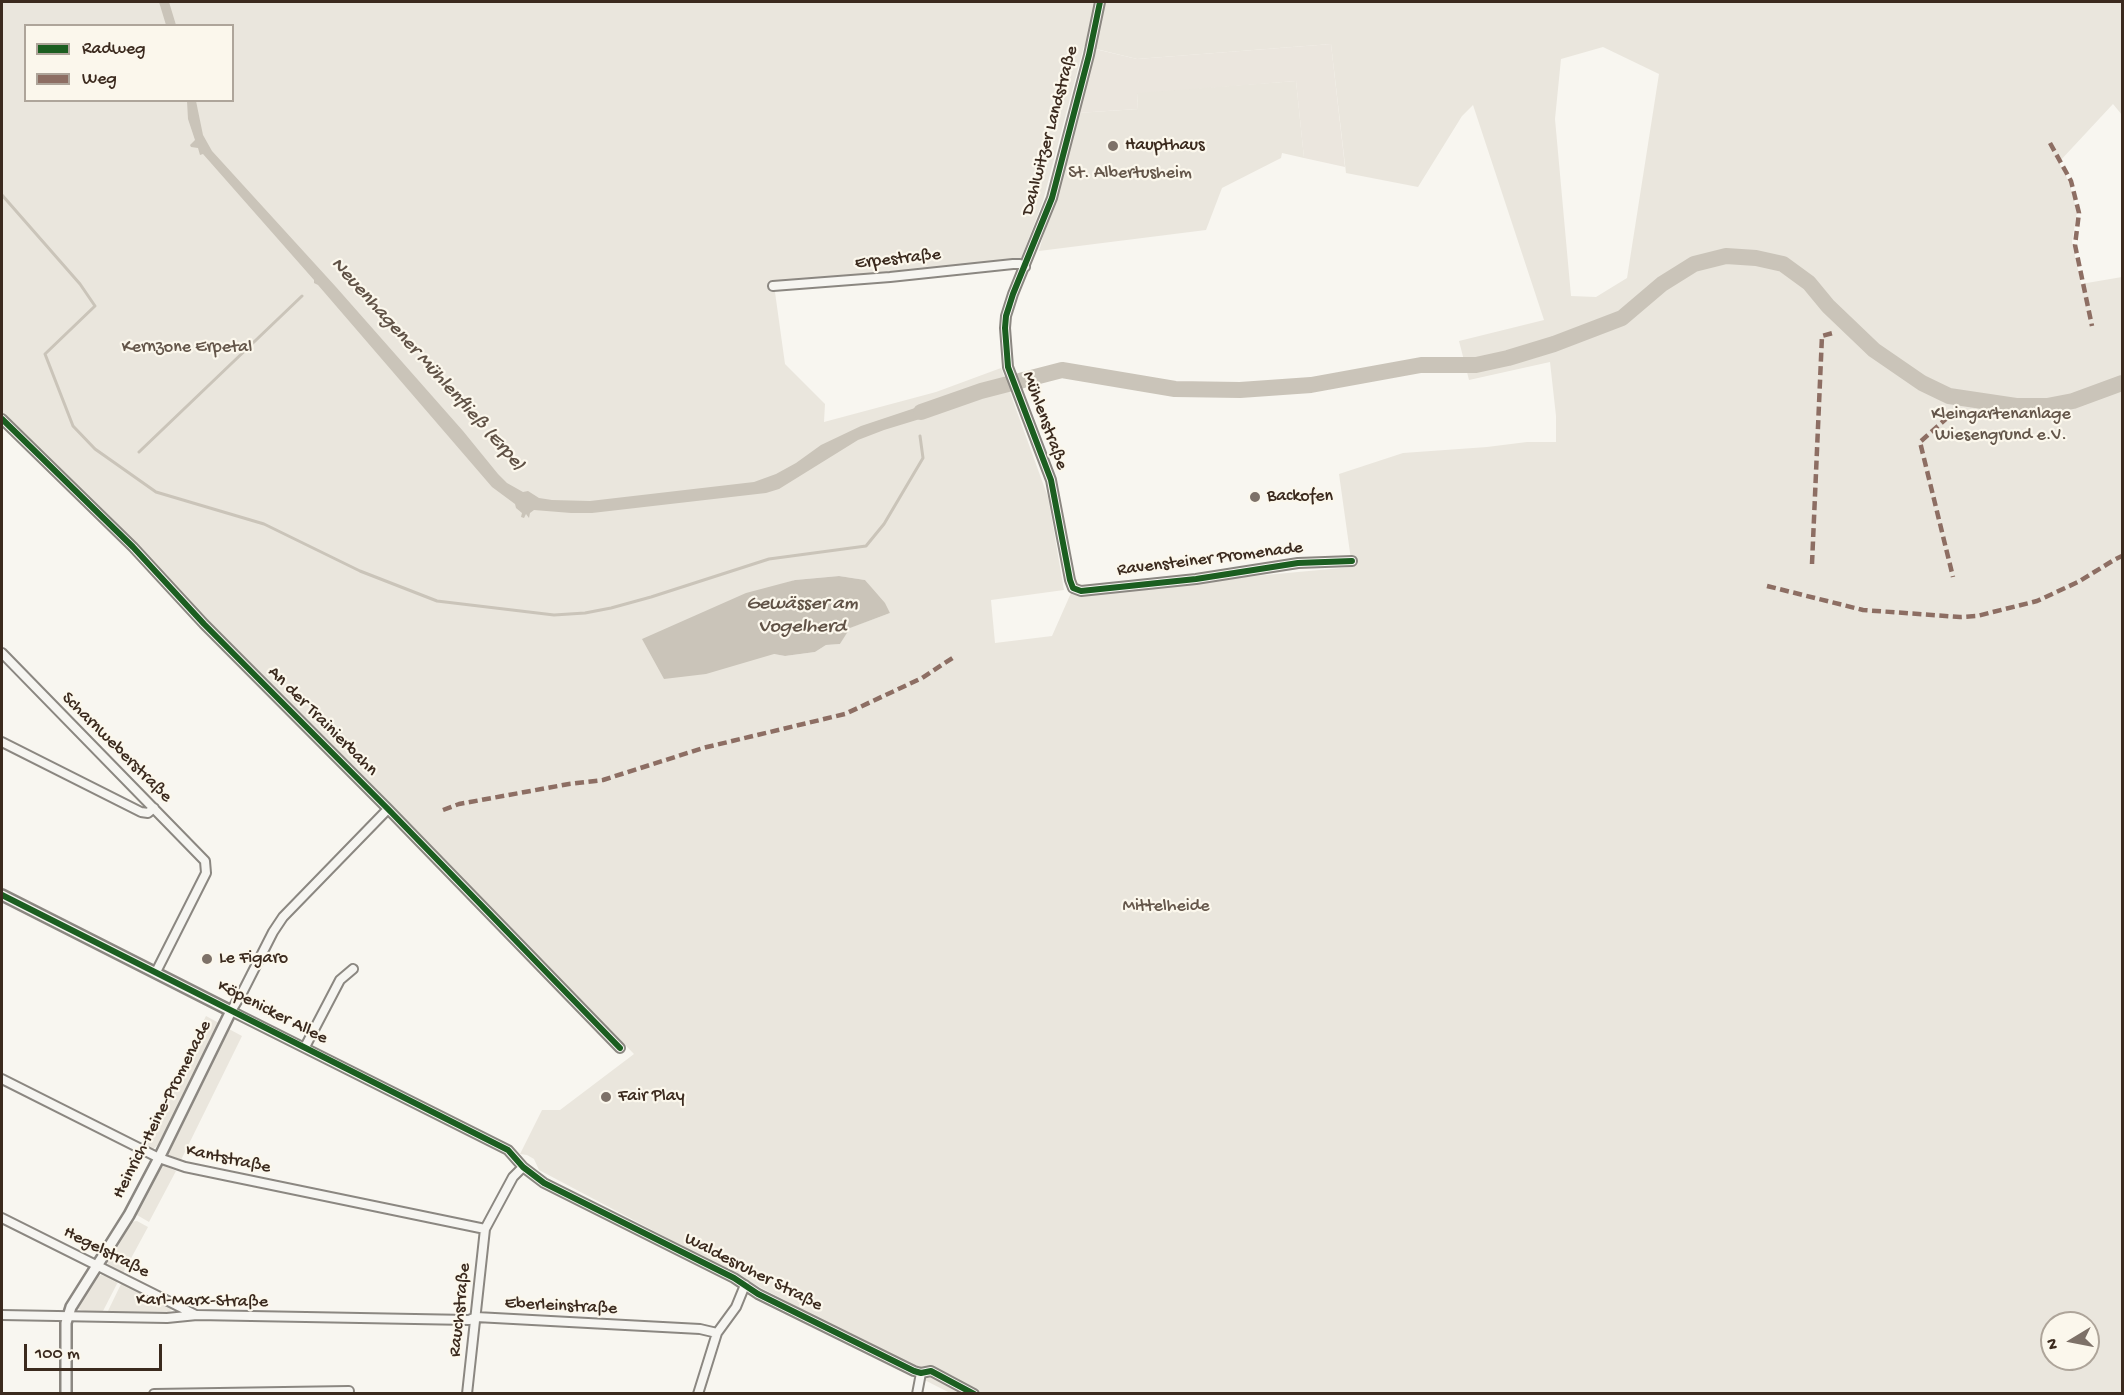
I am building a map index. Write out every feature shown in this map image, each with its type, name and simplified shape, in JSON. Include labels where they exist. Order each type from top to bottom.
[{"type":"street","name":"Dahlwitzer Landstraße","points":[[1025,267],[1052,198],[1100,2]]},
{"type":"street","name":"Erpestraße","points":[[773,286],[872,279],[1013,264],[1025,267]]},
{"type":"street","name":"Mühlenstraße","points":[[1025,267],[1006,316],[1005,345],[1017,394],[1051,480],[1073,588]]},
{"type":"street","name":"An der Trainierbahn","points":[[2,418],[133,547],[204,624],[620,1048]]},
{"type":"street","name":"Ravensteiner Promenade","points":[[1073,588],[1081,591],[1196,579],[1298,563],[1352,561]]},
{"type":"street","name":"Scharnweberstraße","points":[[2,653],[201,855],[207,866],[206,873],[156,972]]},
{"type":"street","points":[[2,742],[141,812],[148,813],[154,808]]},
{"type":"street","name":"Heinrich-Heine-Promenade","points":[[66,1394],[68,1315],[129,1215],[273,932],[284,917],[388,809]]},
{"type":"street","name":"Köpenicker Allee","points":[[2,895],[508,1150],[523,1167]]},
{"type":"street","points":[[305,1047],[340,980],[353,969]]},
{"type":"street","name":"Kantstraße","points":[[2,1079],[159,1158],[185,1167],[484,1229]]},
{"type":"street","name":"Rauchstraße","points":[[467,1394],[484,1229],[513,1177],[523,1167]]},
{"type":"street","name":"Waldesruher Straße","points":[[523,1167],[544,1183],[745,1285],[768,1299],[921,1373],[931,1371],[974,1394]]},
{"type":"street","name":"Hegelstraße","points":[[2,1218],[197,1315]]},
{"type":"street","points":[[698,1394],[717,1334],[736,1307],[745,1285]]},
{"type":"street","name":"Karl-Marx-Straße","points":[[2,1315],[167,1318],[197,1315],[402,1319]]},
{"type":"street","name":"Eberleinstraße","points":[[402,1319],[469,1320],[476,1317],[700,1329],[717,1334]]},
{"type":"street","points":[[917,1394],[921,1373]]},
{"type":"street","points":[[154,1394],[349,1391]]},
{"type":"shaded area","points":[[1331,44],[1345,167],[1304,158],[1296,81],[1137,94],[1138,109],[1077,113],[1095,49],[1137,59]]},
{"type":"green space","points":[[2,2],[2122,2],[2122,115],[2113,104],[2059,162],[2069,182],[2077,212],[2072,242],[2081,284],[2122,277],[2122,1393],[950,1393],[854,1344],[856,1338],[539,1170],[534,1159],[520,1154],[542,1110],[560,1110],[634,1054],[399,814],[207,623],[142,549],[2,413]],"holes":[[[1331,44],[1346,173],[1418,187],[1462,116],[1473,105],[1544,320],[1459,341],[1469,380],[1550,362],[1556,416],[1556,442],[1527,442],[1403,453],[1339,474],[1352,567],[1071,593],[1052,636],[995,643],[991,600],[1064,590],[1048,497],[1001,368],[936,392],[824,422],[825,404],[785,364],[774,285],[1019,264],[1043,201],[1084,46],[1137,59]],[[1603,47],[1659,74],[1627,278],[1596,297],[1571,296],[1555,119],[1561,59]],[[839,576],[865,580],[890,613],[849,628],[840,644],[826,645],[815,652],[785,656],[774,654],[781,585],[795,580]]]},
{"type":"green space","name":"St. Albertusheim","points":[[1296,81],[1304,158],[1282,153],[1281,158],[1222,188],[1206,230],[1039,251],[1077,113],[1138,109],[1137,93]]},
{"type":"green space","points":[[206,1016],[219,1023],[158,1145],[152,1150],[142,1145]]},
{"type":"green space","points":[[227,1028],[242,1036],[181,1160],[166,1154],[165,1152]]},
{"type":"green space","points":[[163,1165],[176,1171],[149,1222],[137,1215],[135,1209],[158,1167]]},
{"type":"green space","points":[[137,1221],[148,1227],[122,1275],[108,1268],[107,1260],[129,1222]]},
{"type":"green space","points":[[101,1275],[119,1280],[103,1311],[84,1311],[76,1308],[95,1277]]},
{"type":"green space","points":[[122,1282],[172,1306],[172,1309],[169,1312],[107,1313]]},
{"type":"water","points":[[159,2],[169,2],[176,24],[166,24]]},
{"type":"water","points":[[187,102],[196,102],[203,135],[212,151],[336,287],[498,474],[507,483],[523,492],[528,491],[539,498],[552,500],[590,501],[754,482],[776,474],[821,445],[861,426],[939,400],[941,408],[933,415],[858,440],[779,489],[766,493],[592,513],[534,510],[530,513],[529,518],[526,514],[524,518],[521,517],[522,513],[515,504],[492,487],[314,283],[314,280],[203,154],[200,155],[198,148],[191,147],[190,145],[195,140],[188,119]]},
{"type":"water","name":"Gewässer am Vogelherd","points":[[839,576],[865,580],[885,603],[890,613],[850,628],[840,644],[826,645],[815,652],[785,656],[774,654],[706,674],[664,679],[642,639],[746,593],[795,580]]},
{"type":"waterway","points":[[2,195],[80,284],[95,306],[45,354],[73,426],[95,449],[156,492],[264,524],[360,571],[437,601],[554,615],[585,613],[651,597],[769,559],[866,546],[884,524],[923,458],[920,436]]},
{"type":"waterway","name":"Neuenhagener Mühlenfließ (Erpe)","points":[[921,412],[981,391],[1062,370],[1175,389],[1240,390],[1311,385],[1421,365],[1476,365],[1554,344],[1622,318],[1662,284],[1694,264],[1726,256],[1756,258],[1783,264],[1809,283],[1828,306],[1874,350],[1922,383],[1949,396],[2016,406],[2047,406],[2073,401],[2122,383]]},
{"type":"waterway","points":[[139,452],[302,296]]},
{"type":"marked path","points":[[2050,143],[2071,181],[2079,213],[2075,245],[2092,326]]},
{"type":"marked path","points":[[1812,564],[1822,336],[1833,333]]},
{"type":"marked path","points":[[1948,417],[1920,442],[1953,577]]},
{"type":"marked path","points":[[1767,586],[1863,610],[1960,617],[1977,616],[2037,601],[2078,582],[2122,556]]},
{"type":"marked path","points":[[443,810],[459,804],[603,780],[703,748],[845,714],[922,678],[954,657]]},
{"type":"cycle path","points":[[1100,2],[1089,55],[1052,198],[1013,294],[1005,328],[1008,367],[1051,480],[1073,588],[1081,591],[1196,579],[1298,563],[1352,561]]},
{"type":"cycle path","points":[[2,419],[133,547],[204,624],[620,1048]]},
{"type":"cycle path","points":[[2,895],[508,1150],[523,1167],[544,1183],[734,1278],[758,1294],[914,1371],[921,1373],[931,1371],[974,1394]]},
{"type":"place","name":"Haupthaus","points":[[1113,146]]},
{"type":"place","name":"Backofen","points":[[1255,497]]},
{"type":"place","name":"Le Figaro","points":[[207,959]]},
{"type":"place","name":"Fair Play","points":[[606,1097]]},
{"type":"park label","name":"Kernzone Erpetal","points":[[187,348]]},
{"type":"park label","name":"Kleingartenanlage Wiesengrund e.V.","points":[[2001,425]]},
{"type":"park label","name":"Mittelheide","points":[[1166,907]]}]
